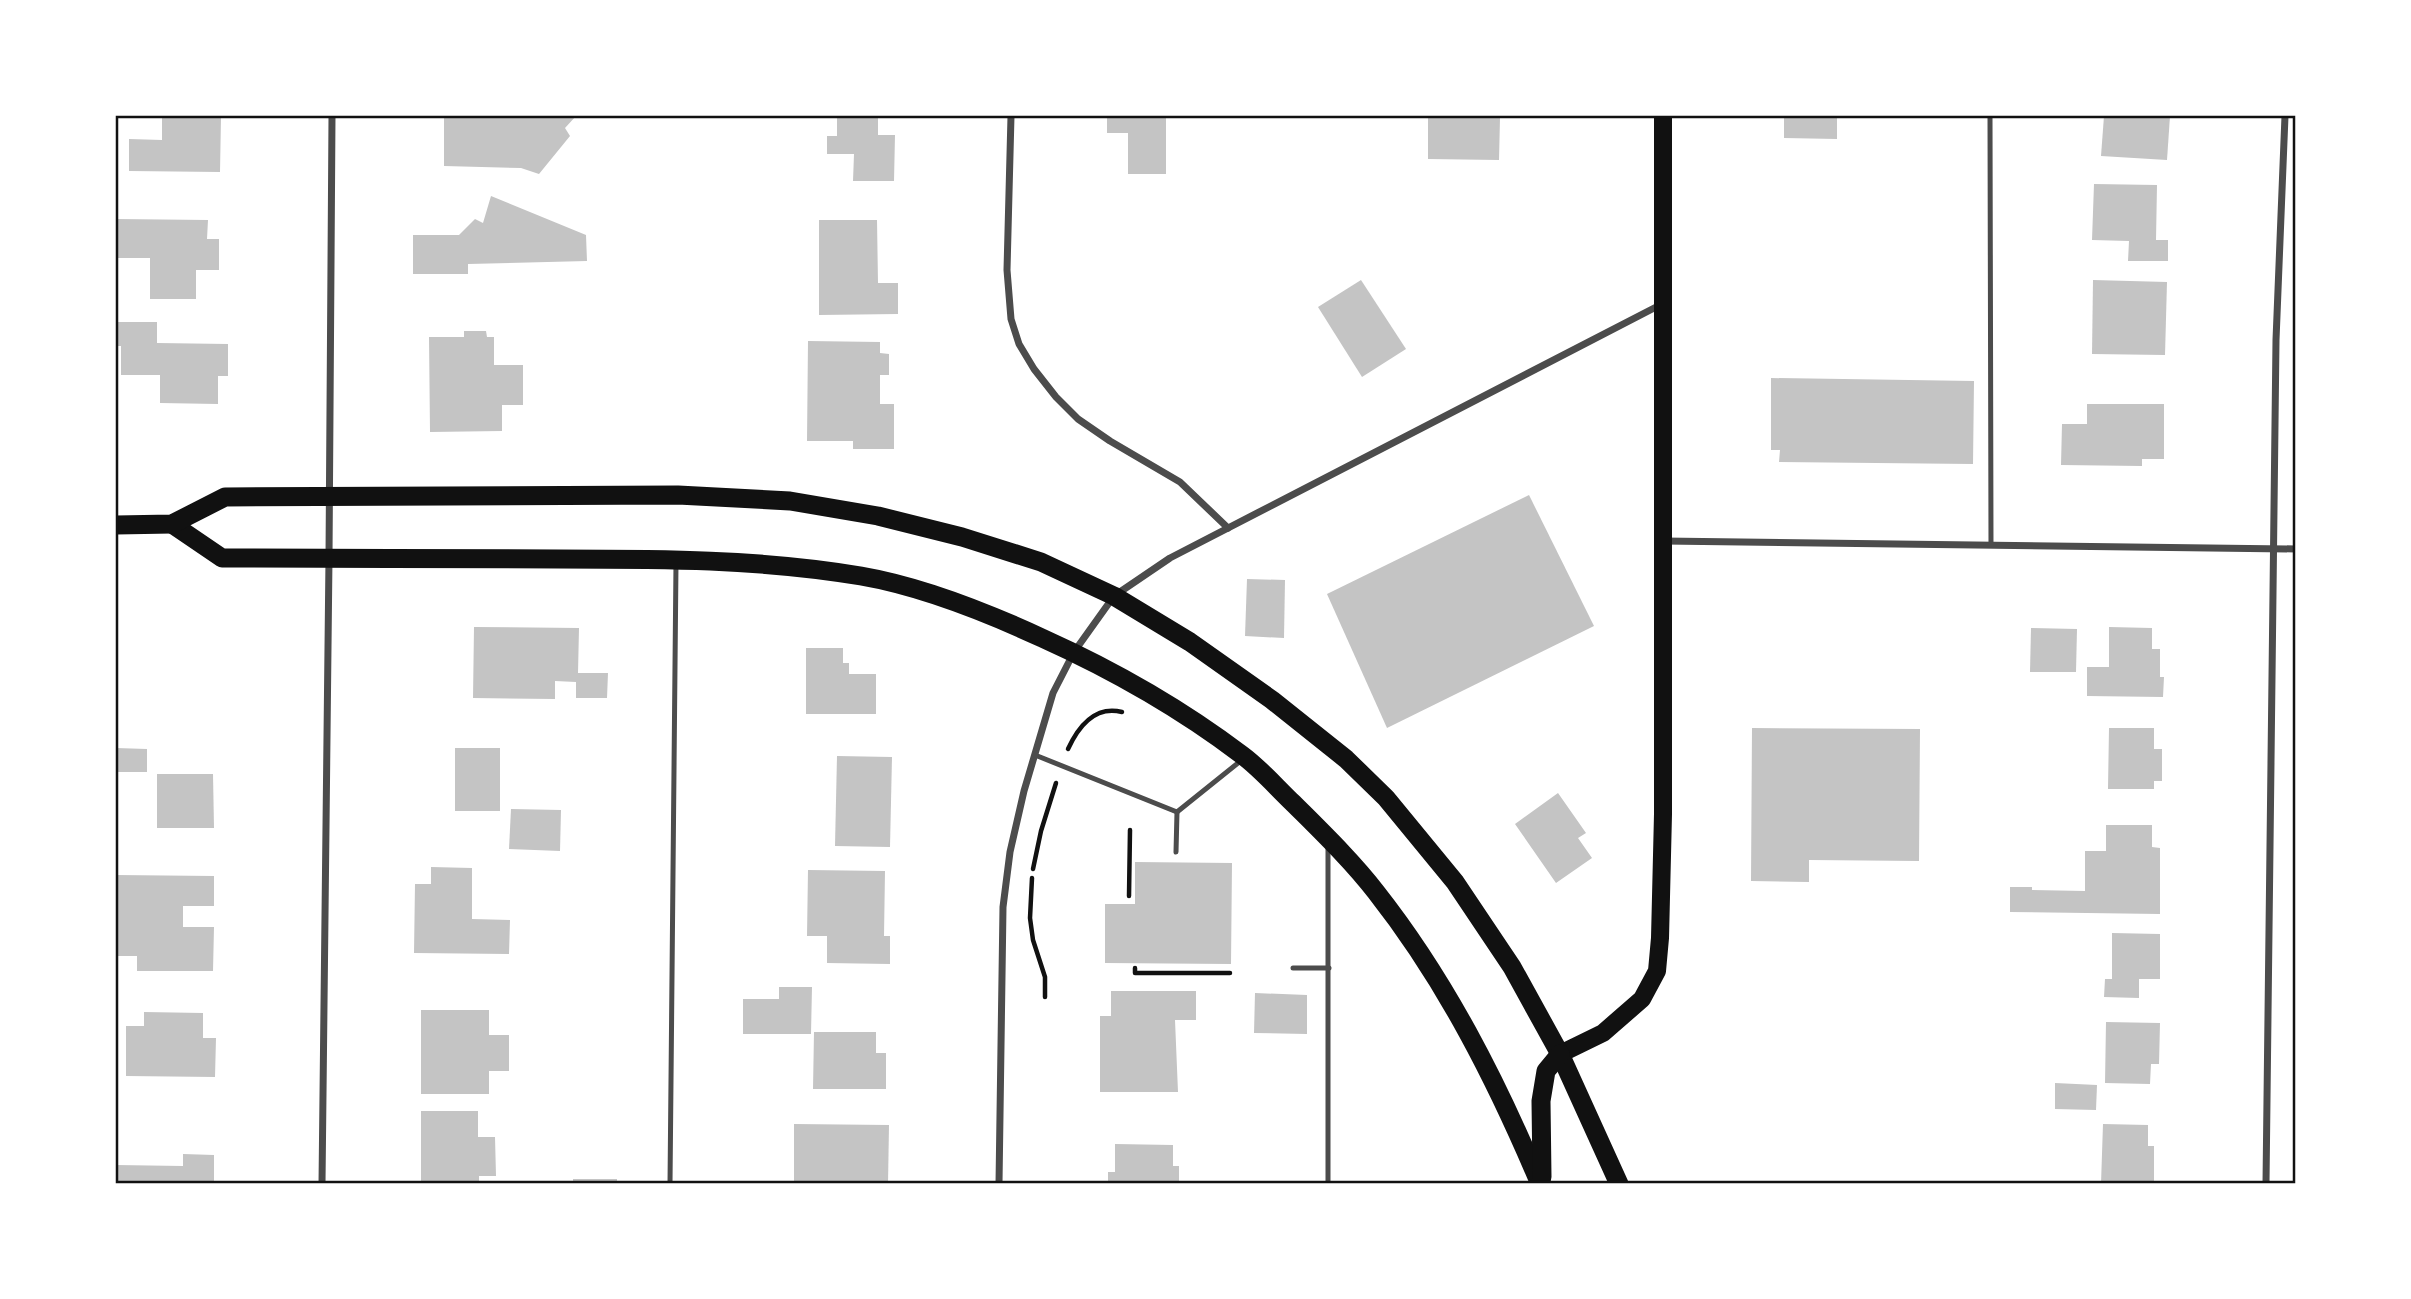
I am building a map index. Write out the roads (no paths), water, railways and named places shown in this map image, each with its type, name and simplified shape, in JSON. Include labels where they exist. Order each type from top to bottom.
[{"type":"highway","points":[[116,525],[172,524],[225,496],[678,495],[790,501],[878,516],[962,537],[1041,562],[1114,596],[1190,642],[1272,700],[1346,759],[1386,798],[1455,882],[1486,927],[1560,1054],[1619,1184]]},
{"type":"highway","points":[[172,524],[222,558],[676,559],[785,565],[866,577],[950,601],[1019,627],[1074,652],[1176,710],[1245,758],[1328,839],[1375,890],[1466,1026],[1507,1106],[1541,1184]]},
{"type":"highway","points":[[1541,1184],[1541,1101],[1546,1071],[1560,1054]]},
{"type":"main road","points":[[1560,1054],[1603,1033],[1642,999],[1657,971],[1663,814],[1663,116]]},
{"type":"street","points":[[322,1184],[332,116]]},
{"type":"street","points":[[1011,116],[1007,270],[1011,319],[1019,344],[1041,379],[1079,418],[1110,441],[1180,482],[1228,528]]},
{"type":"street","points":[[2266,1184],[2276,341],[2285,116]]},
{"type":"street","points":[[999,1184],[1003,907],[1010,852],[1053,693],[1074,652],[1114,596],[1170,558],[1661,304]]},
{"type":"street","points":[[1664,541],[2295,550]]},
{"type":"lane","points":[[1990,116],[1991,545]]},
{"type":"lane","points":[[670,1184],[676,559]]},
{"type":"lane","points":[[1035,755],[1177,812]]},
{"type":"lane","points":[[1177,812],[1245,758]]},
{"type":"lane","points":[[1176,852],[1177,812]]},
{"type":"lane","points":[[1328,839],[1328,1184]]},
{"type":"lane","points":[[1293,968],[1329,968]]}]
